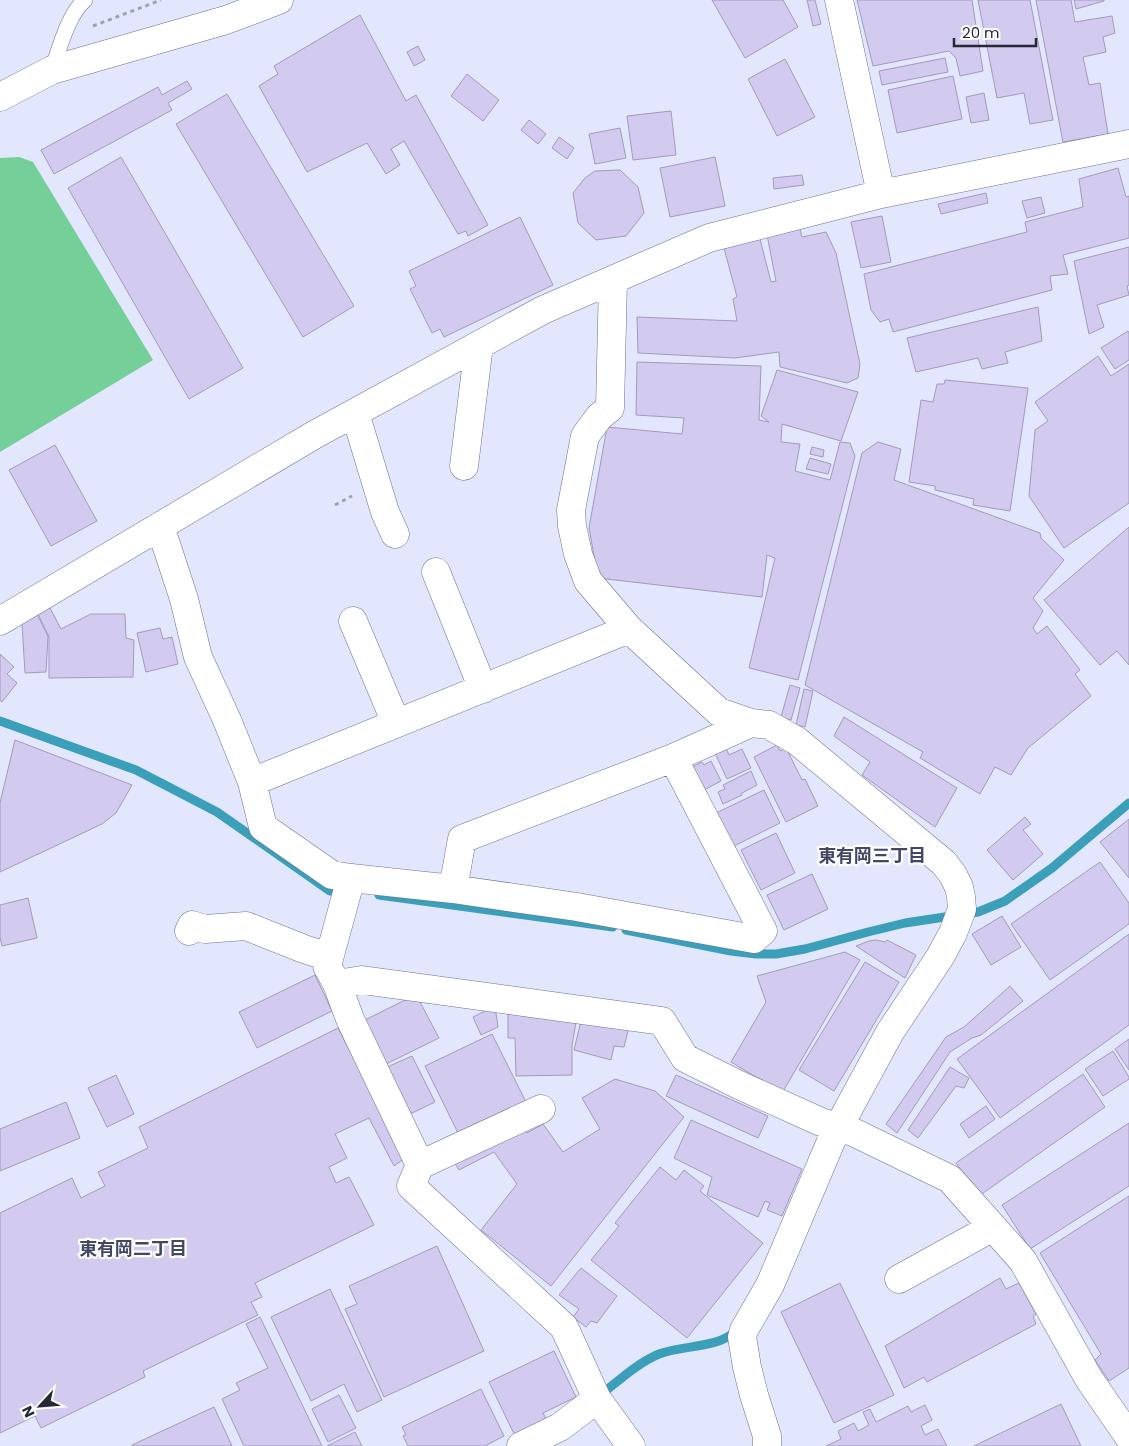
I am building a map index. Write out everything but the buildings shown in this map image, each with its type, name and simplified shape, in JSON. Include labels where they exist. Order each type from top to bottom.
[{"type":"street","points":[[0,97],[52,70],[226,20],[279,0]]},
{"type":"street","points":[[838,0],[881,194]]},
{"type":"street","points":[[0,621],[314,436],[479,345],[544,310],[709,238],[881,194],[1129,144]]},
{"type":"street","points":[[613,280],[610,408],[599,417],[585,436],[571,510],[572,526],[578,554],[588,580],[629,629],[719,712],[751,723],[769,725],[797,741],[944,863],[953,875],[958,887],[959,916],[944,951],[890,1032],[832,1139],[770,1285],[744,1330],[742,1337],[747,1367],[767,1436],[767,1446]]},
{"type":"street","points":[[464,466],[479,345]]},
{"type":"street","points":[[355,413],[385,512],[395,534]]},
{"type":"street","points":[[160,526],[184,599],[198,657],[252,782],[264,827],[332,875],[453,889],[577,908],[754,939],[763,931],[673,758]]},
{"type":"street","points":[[436,572],[483,689]]},
{"type":"street","points":[[353,621],[396,723]]},
{"type":"street","points":[[252,782],[629,629]]},
{"type":"street","points":[[453,889],[462,839],[673,758],[751,723]]},
{"type":"street","points":[[350,878],[327,966],[350,1019],[420,1165]]},
{"type":"street","points":[[189,931],[192,925],[205,928],[246,926],[304,949],[329,956]]},
{"type":"street","points":[[336,984],[362,980],[662,1021],[686,1058],[821,1122],[853,1132],[950,1179],[1023,1261],[1089,1379],[1129,1437]]},
{"type":"street","points":[[541,1109],[420,1165],[411,1186],[564,1327],[597,1398],[631,1446]]},
{"type":"street","points":[[899,1279],[993,1227]]},
{"type":"street","points":[[521,1446],[560,1427],[597,1398]]},
{"type":"lane","points":[[52,70],[62,38],[79,5],[85,0]]},
{"type":"green space","points":[[19,157],[33,162],[153,360],[0,452],[0,158]]},
{"type":"waterway","points":[[0,721],[136,770],[217,812],[330,891]]},
{"type":"waterway","points":[[626,930],[731,951],[776,954],[805,949],[905,923],[978,912],[1005,901],[1052,868],[1129,803]]},
{"type":"waterway","points":[[379,895],[613,927]]},
{"type":"waterway","points":[[608,1389],[626,1374],[652,1357],[667,1351],[709,1344],[727,1338],[733,1333]]},
{"type":"district","name":"東有岡三丁目","points":[[872,856]]},
{"type":"district","name":"東有岡二丁目","points":[[133,1249]]}]
